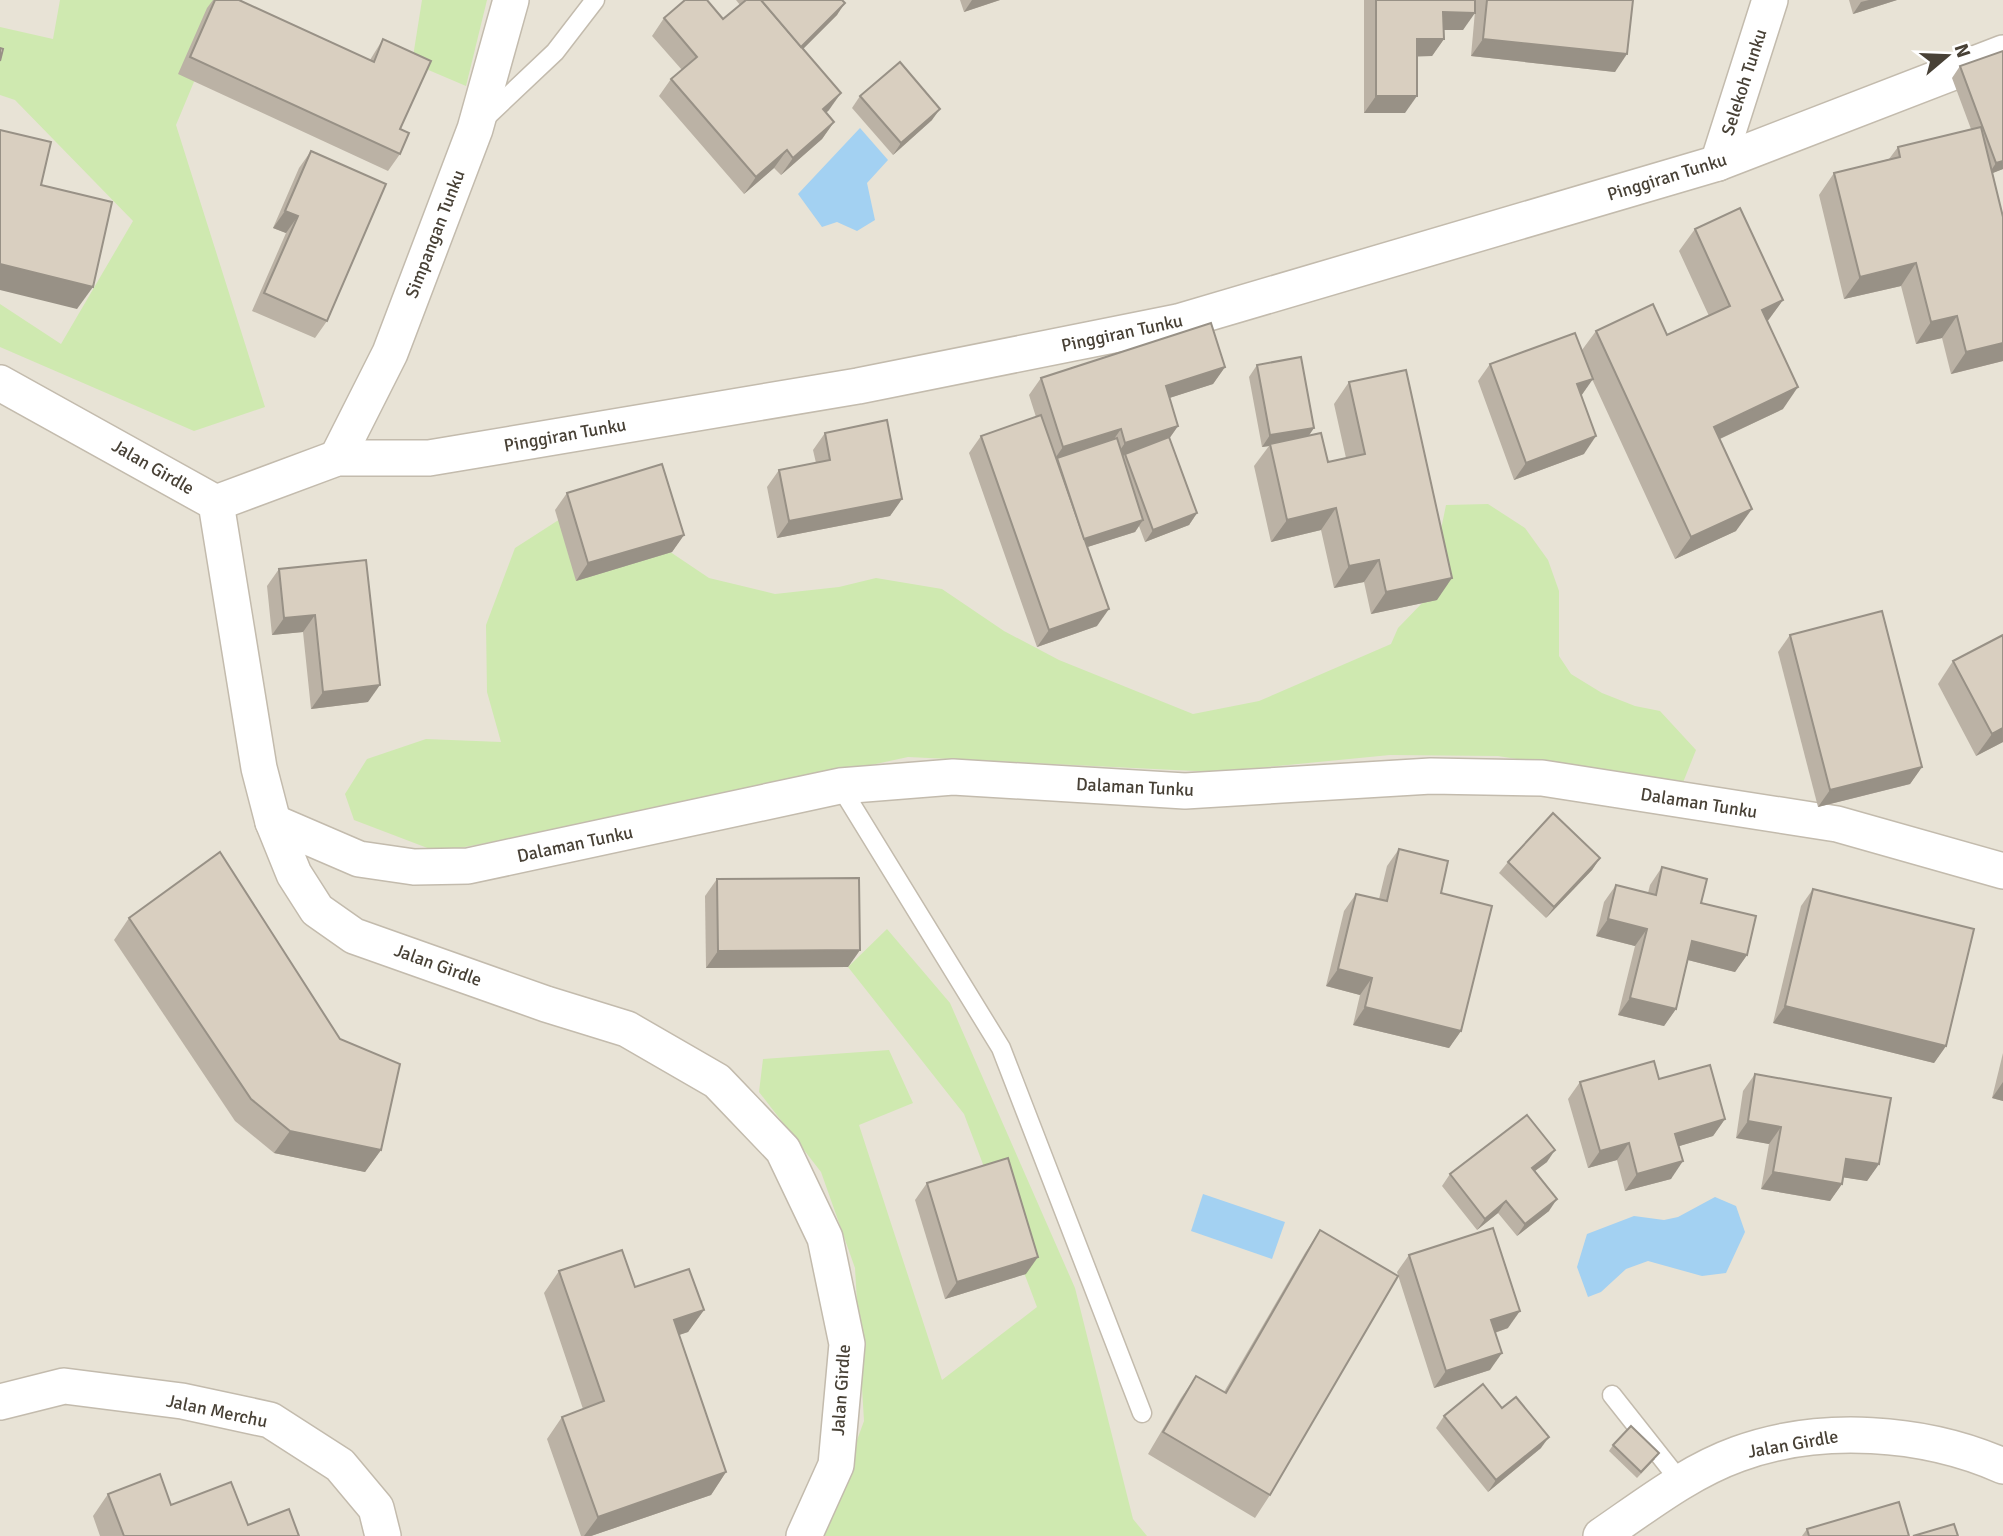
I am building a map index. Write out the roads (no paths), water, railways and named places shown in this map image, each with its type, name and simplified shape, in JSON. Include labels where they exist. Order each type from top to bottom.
[{"type":"street","name":"Simpangan Tunku","points":[[337,458],[390,353],[475,129],[511,0]]},
{"type":"street","name":"Selekoh Tunku","points":[[1718,163],[1770,0]]},
{"type":"street","name":"Pinggiran Tunku","points":[[216,503],[337,458],[429,458],[858,386],[1178,322],[1718,163],[2003,53]]},
{"type":"street","name":"Jalan Girdle","points":[[0,383],[216,503],[257,755],[273,822],[304,894],[317,910],[354,936],[546,1004],[627,1029],[717,1081],[783,1150],[825,1238],[847,1344],[836,1465],[804,1536]]},
{"type":"street","name":"Dalaman Tunku","points":[[273,822],[359,859],[414,867],[468,866],[840,786],[953,777],[1185,791],[1431,776],[1542,778],[1837,824],[2003,871]]},
{"type":"street","name":"Jalan Merchu","points":[[0,1402],[64,1386],[182,1401],[270,1420],[340,1465],[376,1508],[383,1536]]},
{"type":"street","name":"Jalan Girdle","points":[[1601,1536],[1680,1481],[1738,1454],[1824,1435],[1882,1435],[1974,1453],[2003,1466]]},
{"type":"lane","points":[[475,129],[555,52],[596,0]]},
{"type":"lane","points":[[840,786],[1001,1048],[1142,1413]]},
{"type":"lane","points":[[1612,1395],[1680,1481]]},
{"type":"water","points":[[860,128],[888,160],[867,183],[875,220],[857,231],[837,222],[822,227],[798,194]]},
{"type":"water","points":[[1203,1194],[1285,1222],[1272,1259],[1191,1231]]},
{"type":"water","points":[[1715,1197],[1736,1206],[1745,1232],[1726,1273],[1702,1276],[1648,1261],[1626,1269],[1601,1292],[1588,1297],[1577,1267],[1587,1234],[1634,1216],[1664,1220],[1678,1217]]}]
